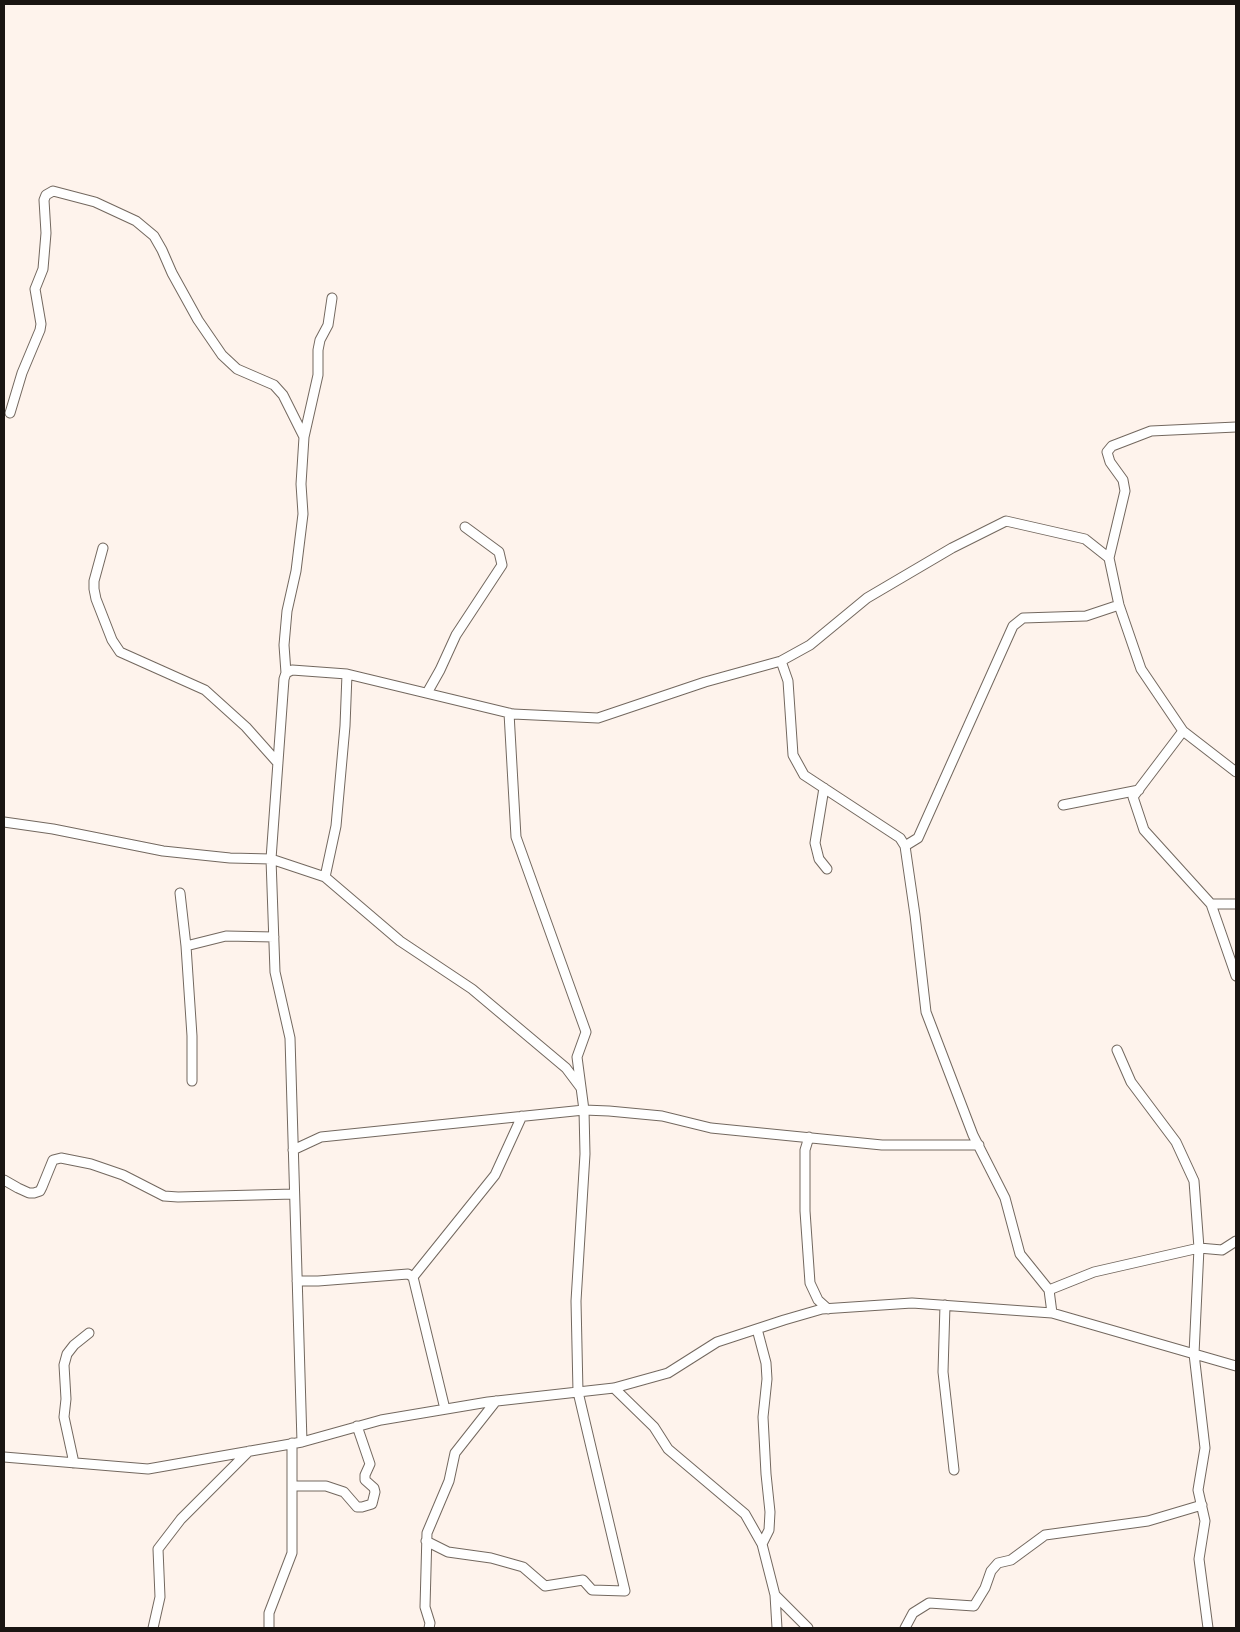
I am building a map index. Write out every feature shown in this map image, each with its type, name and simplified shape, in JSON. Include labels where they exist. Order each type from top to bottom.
[{"type":"street","points":[[10,413],[22,373],[40,330],[41,324],[34,289],[43,269],[46,233],[44,200],[46,195],[53,191],[95,202],[136,221],[154,236],[198,320],[222,355],[237,369],[274,385],[283,395],[304,437]]},
{"type":"street","points":[[302,1442],[290,1038],[275,972],[271,859],[284,679],[286,673],[284,645],[287,611],[296,571],[303,514],[301,484],[304,437],[318,375],[320,340],[328,325],[332,298]]},
{"type":"street","points":[[1236,427],[1151,431],[1112,446],[1107,452],[1110,462],[1122,480],[1125,491],[1109,558],[1119,605],[1141,669],[1183,731],[1236,772]]},
{"type":"street","points":[[286,673],[292,670],[347,674],[509,713],[598,718],[705,682],[781,662],[810,646],[867,598],[952,548],[1006,520],[1085,539],[1109,558]]},
{"type":"street","points":[[428,693],[456,635],[502,565],[499,552],[464,527]]},
{"type":"street","points":[[103,548],[94,581],[94,589],[112,640],[120,652],[205,690],[246,727],[278,763]]},
{"type":"street","points":[[905,846],[918,838],[1013,626],[1023,618],[1086,616],[1119,605]]},
{"type":"street","points":[[781,662],[788,681],[793,755],[804,775],[900,838],[905,846],[926,1012],[973,1135],[1005,1198],[1020,1254],[1049,1290],[1052,1313]]},
{"type":"street","points":[[325,877],[336,826],[345,726],[347,674]]},
{"type":"street","points":[[426,1541],[448,1552],[490,1558],[523,1567],[545,1586],[583,1580],[592,1590],[625,1591],[578,1392],[576,1301],[585,1154],[584,1110],[577,1057],[586,1032],[516,837],[509,713]]},
{"type":"street","points":[[1183,731],[1133,797],[1144,830],[1211,904],[1236,976]]},
{"type":"street","points":[[824,788],[815,842],[819,859],[827,869]]},
{"type":"street","points":[[1063,806],[1139,790]]},
{"type":"street","points":[[4,822],[62,831],[163,851],[230,858],[271,859],[325,877],[400,941],[472,989],[566,1068],[581,1088]]},
{"type":"street","points":[[180,892],[192,1036],[192,1081]]},
{"type":"street","points":[[1211,904],[1236,904]]},
{"type":"street","points":[[186,946],[226,936],[274,937]]},
{"type":"street","points":[[1117,1050],[1131,1082],[1176,1142],[1194,1180],[1199,1248],[1194,1354],[1205,1448],[1198,1490],[1205,1521],[1199,1559],[1208,1628]]},
{"type":"street","points":[[293,1150],[321,1137],[584,1110],[609,1110],[662,1116],[712,1128],[882,1145],[979,1145]]},
{"type":"street","points":[[413,1278],[495,1175],[522,1116]]},
{"type":"street","points":[[809,1138],[805,1150],[805,1159],[810,1283],[818,1300],[828,1309]]},
{"type":"street","points":[[4,1180],[29,1193],[40,1191],[53,1160],[61,1158],[123,1175],[164,1196],[294,1194]]},
{"type":"street","points":[[1049,1290],[1094,1272],[1199,1248],[1222,1250],[1236,1241]]},
{"type":"street","points":[[297,1280],[318,1281],[408,1274],[413,1278],[445,1409]]},
{"type":"street","points":[[4,1457],[148,1468],[250,1451],[302,1442],[381,1420],[496,1401],[614,1388],[668,1373],[717,1342],[784,1320],[828,1309],[912,1302],[1052,1313],[1236,1366]]},
{"type":"street","points":[[944,1305],[943,1372],[954,1470]]},
{"type":"street","points":[[757,1328],[766,1363],[767,1393],[763,1417],[770,1512],[769,1530],[762,1544]]},
{"type":"street","points":[[74,1463],[64,1417],[66,1399],[64,1365],[70,1349],[89,1333]]},
{"type":"street","points":[[614,1388],[654,1427],[668,1449],[745,1514],[762,1544],[775,1595],[777,1628]]},
{"type":"street","points":[[429,1628],[430,1623],[425,1607],[426,1534],[449,1481],[455,1453],[496,1401]]},
{"type":"street","points":[[292,1486],[326,1486],[344,1492],[357,1507],[372,1504],[374,1488],[365,1480],[370,1464],[357,1426]]},
{"type":"street","points":[[269,1628],[269,1613],[292,1553],[292,1443]]},
{"type":"street","points":[[153,1628],[160,1597],[158,1549],[181,1519],[250,1451]]},
{"type":"street","points":[[905,1628],[913,1613],[929,1603],[974,1606],[986,1588],[991,1571],[998,1563],[1011,1560],[1045,1534],[1148,1521],[1202,1505]]},
{"type":"street","points":[[775,1595],[808,1628]]}]
